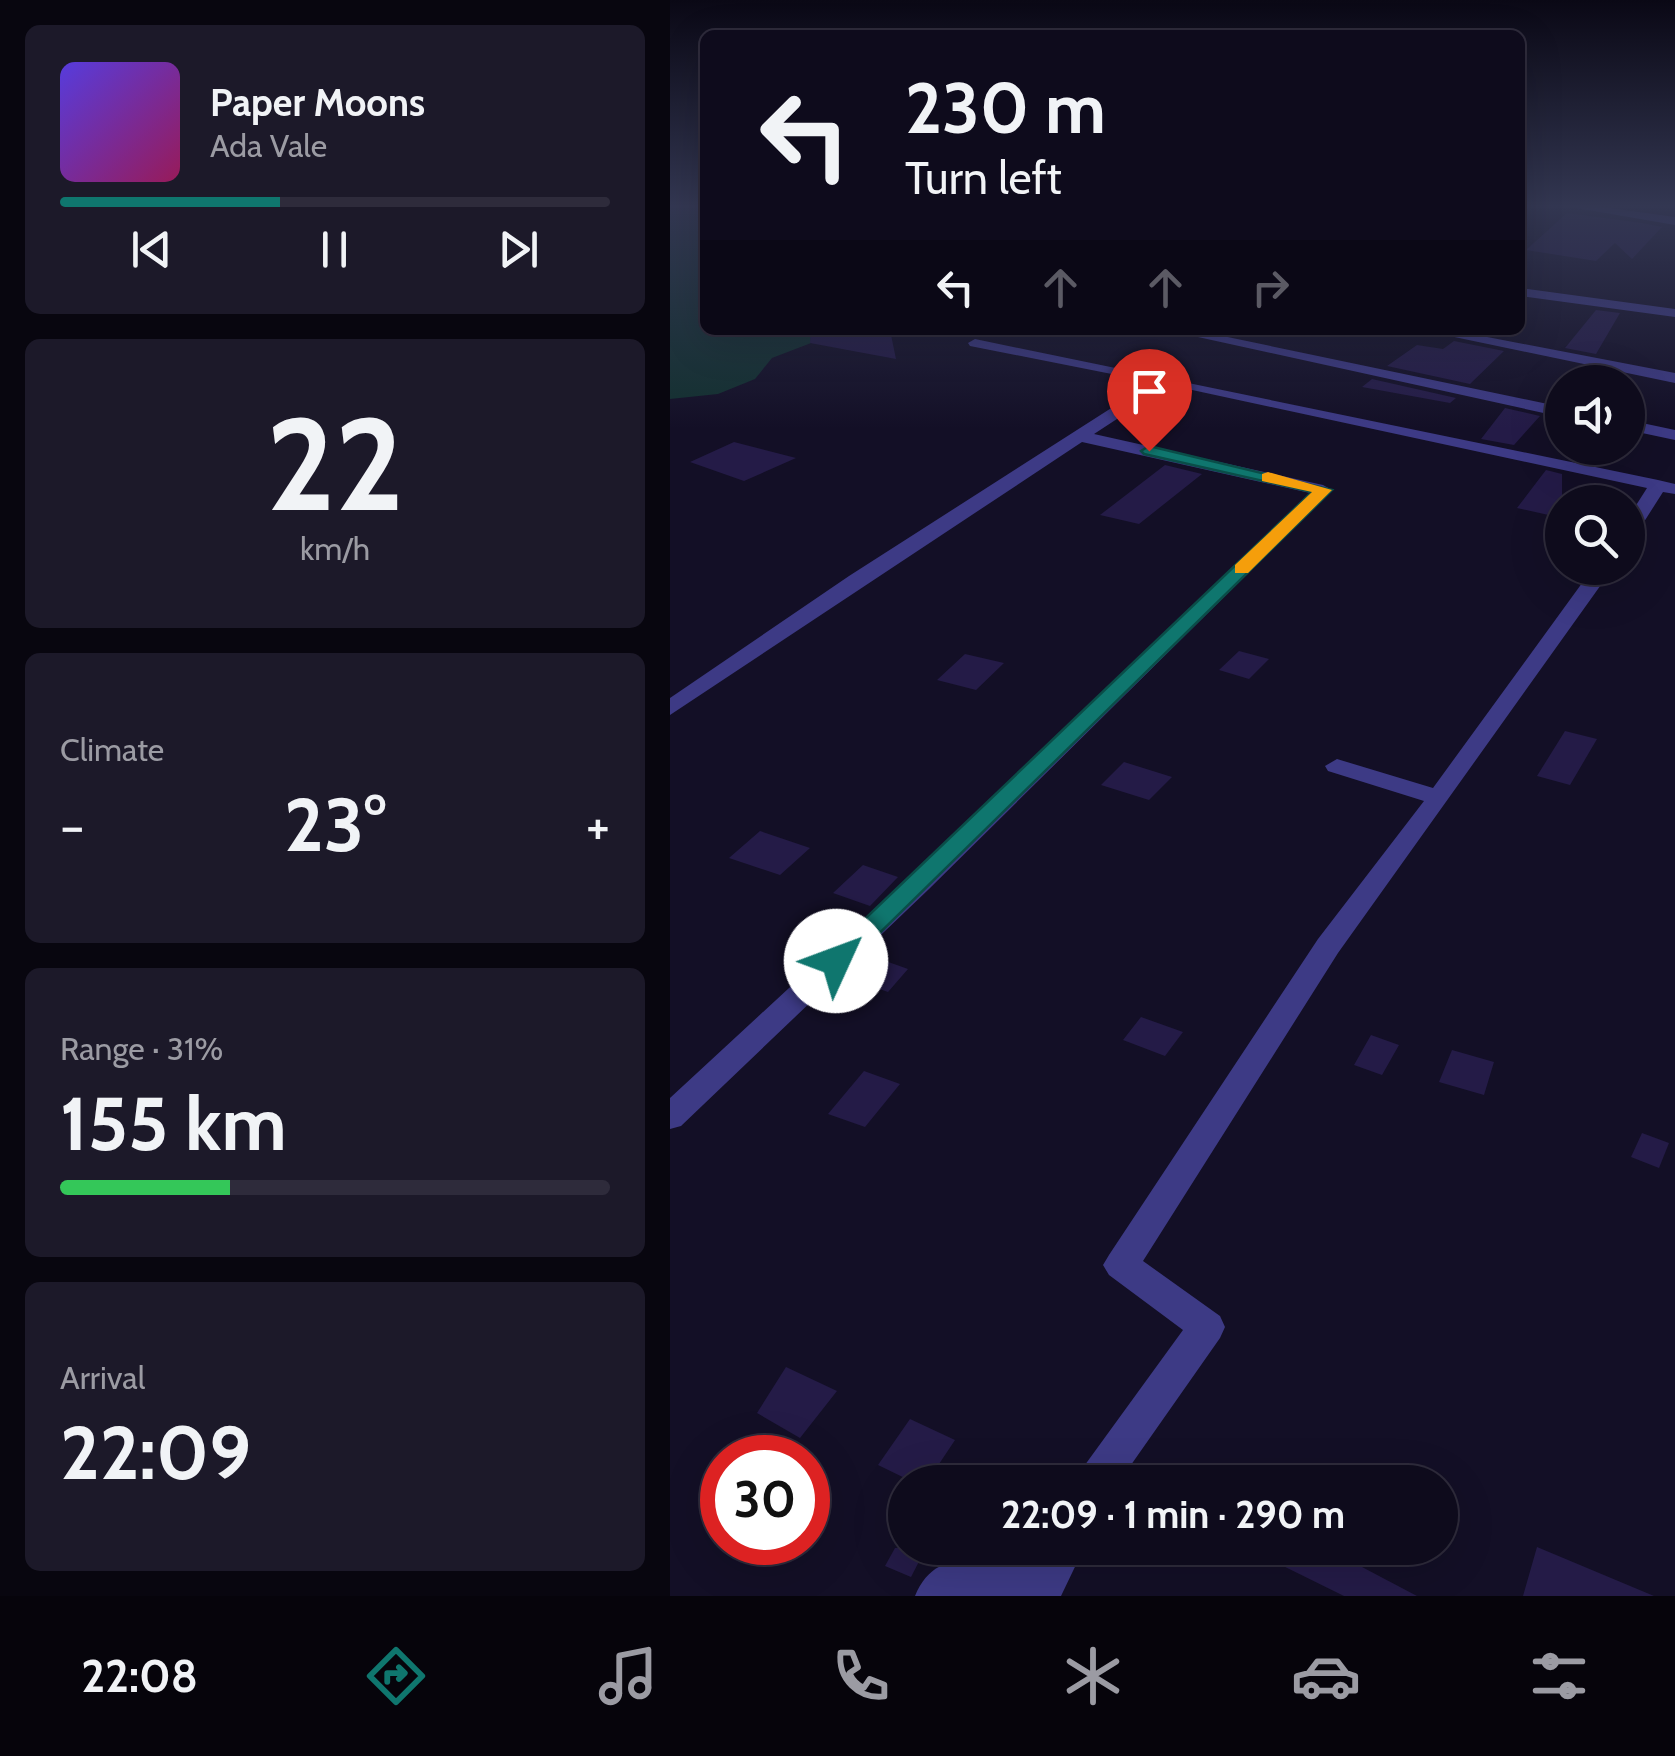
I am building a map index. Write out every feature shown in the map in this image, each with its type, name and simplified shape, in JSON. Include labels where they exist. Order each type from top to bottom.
[{"type":"street","points":[[1525,293],[1675,313]]},
{"type":"street","points":[[1197,335],[1545,408]]},
{"type":"street","points":[[1454,335],[1675,378]]},
{"type":"street","points":[[975,343],[1666,487],[1645,512]]},
{"type":"street","points":[[670,708],[856,580],[1166,380]]},
{"type":"street","points":[[1645,430],[1675,436]]},
{"type":"street","points":[[670,1117],[919,883],[1324,490],[1080,436]]},
{"type":"street","points":[[1108,1465],[1207,1327],[1121,1265],[1328,946],[1590,585]]},
{"type":"street","points":[[1337,766],[1439,798]]},
{"type":"street","points":[[936,1596],[948,1582],[1044,1586],[1054,1565]]},
{"type":"green space","points":[[670,280],[700,280],[700,335],[832,335],[772,358],[755,379],[718,394],[670,399]]},
{"type":"building","points":[[1596,310],[1620,313],[1596,354],[1565,348]]},
{"type":"building","points":[[811,335],[891,335],[896,359],[810,343]]},
{"type":"building","points":[[1454,341],[1504,351],[1470,384],[1387,366],[1417,345],[1443,349]]},
{"type":"building","points":[[1372,379],[1456,398],[1450,403],[1362,387]]},
{"type":"building","points":[[1505,408],[1540,416],[1514,445],[1481,439]]},
{"type":"building","points":[[734,442],[796,458],[744,481],[690,462]]},
{"type":"building","points":[[1165,465],[1202,474],[1139,524],[1100,515]]},
{"type":"building","points":[[1546,470],[1562,474],[1562,485],[1545,485],[1545,514],[1517,508]]},
{"type":"building","points":[[1239,651],[1269,659],[1249,679],[1219,670]]},
{"type":"building","points":[[965,654],[1004,663],[976,690],[937,680]]},
{"type":"building","points":[[1565,731],[1597,739],[1570,785],[1537,776]]},
{"type":"building","points":[[1124,762],[1172,777],[1149,800],[1101,785]]},
{"type":"building","points":[[760,831],[810,848],[780,875],[729,858]]},
{"type":"building","points":[[863,865],[898,877],[870,906],[833,893]]},
{"type":"building","points":[[880,959],[908,969],[888,992],[859,982]]},
{"type":"building","points":[[1141,1017],[1183,1032],[1165,1056],[1123,1040]]},
{"type":"building","points":[[1371,1035],[1399,1045],[1382,1075],[1354,1065]]},
{"type":"building","points":[[1452,1050],[1494,1062],[1484,1095],[1439,1082]]},
{"type":"building","points":[[864,1071],[900,1084],[865,1127],[828,1114]]},
{"type":"building","points":[[1642,1133],[1669,1143],[1659,1168],[1631,1157]]},
{"type":"building","points":[[786,1367],[837,1391],[802,1435],[795,1435],[757,1413]]},
{"type":"building","points":[[910,1419],[955,1440],[938,1465],[888,1465],[888,1470],[878,1465]]},
{"type":"building","points":[[1537,1547],[1654,1596],[1523,1596]]},
{"type":"building","points":[[888,1561],[888,1565],[917,1565],[911,1577],[885,1566]]},
{"type":"building","points":[[1281,1565],[1363,1565],[1417,1596],[1344,1596]]},
{"type":"slow traffic","points":[[1242,569],[1324,490],[1268,477]]},
{"type":"route","points":[[836,961],[1324,490],[1149,451]]}]
